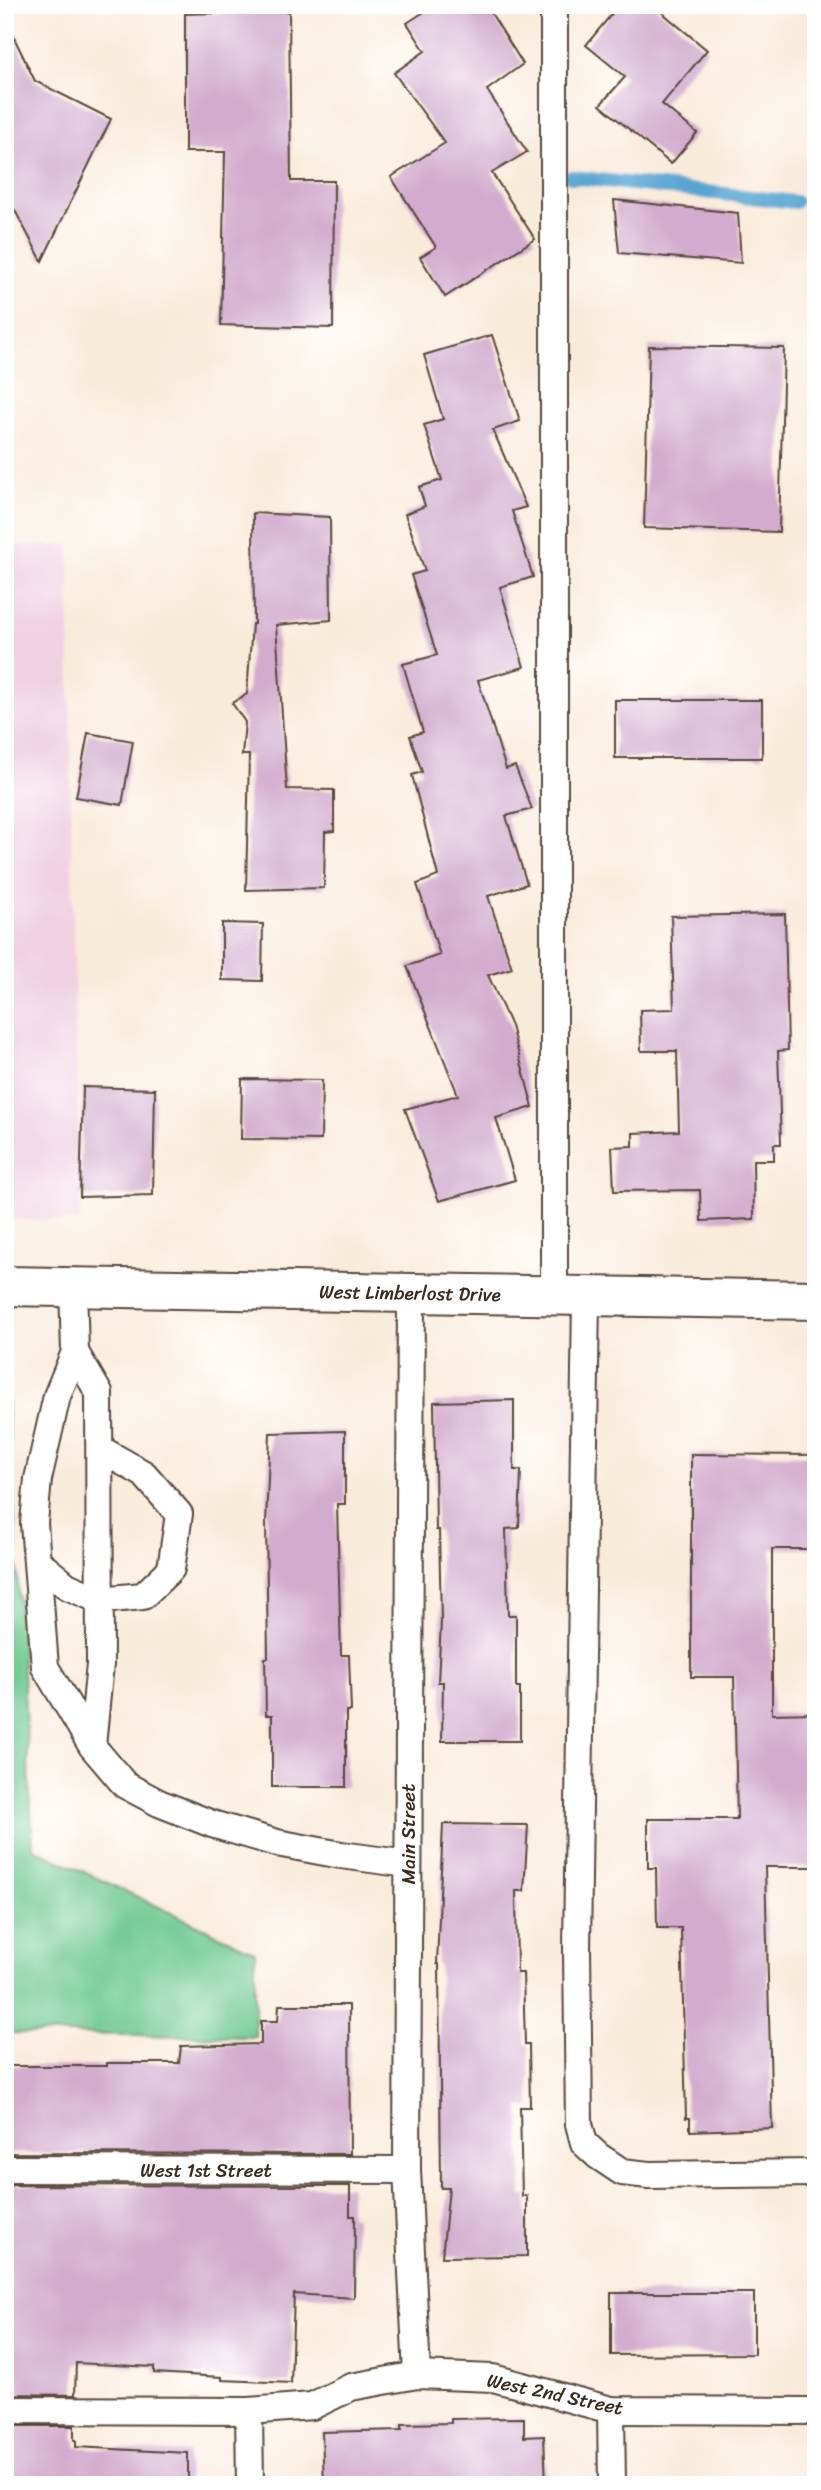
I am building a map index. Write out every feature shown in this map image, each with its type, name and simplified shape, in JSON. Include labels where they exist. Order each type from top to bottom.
[{"type":"street","name":"West Limberlost Drive","points":[[5,1286],[816,1300]]},
{"type":"lane","points":[[554,5],[579,2124],[584,2143],[622,2172],[649,2175],[812,2174]]},
{"type":"lane","points":[[73,1287],[75,1352],[57,1396],[38,1479],[34,1523],[45,1667],[92,1746],[125,1785],[159,1803],[212,1824],[277,1843],[408,1864]]},
{"type":"lane","name":"Main Street","points":[[411,1293],[407,2170],[417,2375]]},
{"type":"lane","points":[[75,1352],[99,1393],[100,1664],[92,1746]]},
{"type":"lane","points":[[38,1562],[67,1586],[100,1600],[143,1596],[171,1569],[179,1514],[144,1474],[100,1449]]},
{"type":"lane","name":"West 1st Street","points":[[5,2169],[407,2170]]},
{"type":"lane","name":"West 2nd Street","points":[[5,2410],[249,2411],[312,2406],[351,2387],[417,2375],[493,2378],[611,2410],[816,2411]]},
{"type":"lane","points":[[611,2410],[612,2485]]},
{"type":"lane","points":[[249,2411],[250,2485]]},
{"type":"shaded area","points":[[5,545],[69,545],[71,822],[80,1221],[5,1219]]},
{"type":"green space","points":[[5,1359],[33,1848],[255,1952],[255,2037],[5,2033]]},
{"type":"building","points":[[435,5],[486,5],[523,64],[487,90],[527,152],[492,173],[535,239],[445,297],[420,257],[436,247],[391,177],[445,143],[394,73],[425,51],[407,23]]},
{"type":"building","points":[[619,5],[653,5],[707,50],[662,104],[697,133],[671,164],[600,105],[625,77],[586,45]]},
{"type":"building","points":[[289,11],[291,181],[334,181],[333,328],[221,325],[225,152],[185,152],[185,14]]},
{"type":"building","points":[[5,19],[35,81],[111,119],[42,261],[5,192]]},
{"type":"building","points":[[614,200],[738,213],[741,263],[619,253]]},
{"type":"building","points":[[492,335],[520,421],[493,430],[526,507],[512,511],[533,577],[500,587],[524,667],[478,680],[506,769],[515,766],[532,809],[506,816],[527,884],[488,896],[512,968],[488,975],[511,1026],[533,1107],[496,1118],[515,1180],[439,1201],[405,1109],[458,1095],[407,966],[440,955],[417,884],[438,876],[412,775],[422,772],[410,736],[423,732],[403,664],[437,655],[411,575],[425,571],[405,514],[425,506],[419,487],[442,480],[424,425],[443,419],[424,355]]},
{"type":"building","points":[[649,346],[784,348],[779,532],[644,528]]},
{"type":"building","points":[[253,513],[330,517],[331,620],[276,625],[287,789],[334,790],[334,831],[325,832],[324,888],[246,890],[249,755],[242,755],[245,722],[232,703],[247,694],[254,624]]},
{"type":"building","points":[[615,700],[762,700],[762,758],[615,758]]},
{"type":"building","points":[[88,733],[133,741],[122,805],[76,797]]},
{"type":"building","points":[[785,914],[788,1050],[778,1051],[781,1144],[774,1144],[774,1160],[753,1160],[754,1219],[701,1221],[700,1190],[614,1191],[612,1147],[633,1146],[633,1133],[679,1131],[677,1051],[641,1051],[640,1010],[674,1009],[671,916]]},
{"type":"building","points":[[222,923],[263,924],[262,981],[222,980]]},
{"type":"building","points":[[242,1079],[322,1080],[321,1140],[241,1139]]},
{"type":"building","points":[[83,1087],[155,1089],[153,1195],[80,1197]]},
{"type":"building","points":[[514,1400],[514,1470],[521,1470],[519,1528],[506,1529],[508,1615],[516,1615],[516,1687],[520,1687],[520,1741],[442,1741],[443,1682],[438,1682],[441,1621],[434,1402]]},
{"type":"building","points":[[345,1431],[345,1504],[337,1504],[341,1655],[349,1655],[351,1711],[346,1711],[346,1787],[272,1787],[272,1715],[266,1715],[265,1658],[268,1658],[266,1522],[270,1433]]},
{"type":"building","points":[[691,1454],[816,1455],[816,1549],[772,1549],[772,1714],[816,1713],[816,1867],[765,1867],[772,2128],[690,2131],[690,2118],[686,2118],[681,1928],[657,1928],[656,1868],[648,1868],[648,1819],[737,1819],[734,1677],[691,1677]]},
{"type":"building","points":[[443,1824],[528,1825],[524,1891],[516,1891],[517,1973],[523,1973],[525,2044],[529,2044],[530,2107],[520,2107],[522,2196],[527,2196],[527,2256],[442,2257],[449,2188],[441,2188],[437,1964]]},
{"type":"building","points":[[279,2005],[349,2005],[350,2154],[5,2153],[5,2066],[179,2063],[181,2046],[261,2044],[261,2021],[278,2021]]},
{"type":"building","points":[[5,2185],[350,2186],[350,2216],[355,2216],[354,2298],[294,2294],[291,2383],[222,2380],[222,2377],[154,2373],[154,2367],[76,2363],[75,2395],[5,2394]]},
{"type":"building","points":[[611,2293],[754,2293],[754,2354],[611,2355]]},
{"type":"building","points":[[524,2418],[524,2437],[544,2436],[546,2485],[324,2485],[322,2432],[402,2430],[402,2424],[451,2423],[451,2419]]},
{"type":"building","points":[[5,2426],[74,2426],[76,2447],[188,2453],[188,2485],[5,2485]]},
{"type":"waterway","points":[[571,177],[795,202]]}]
